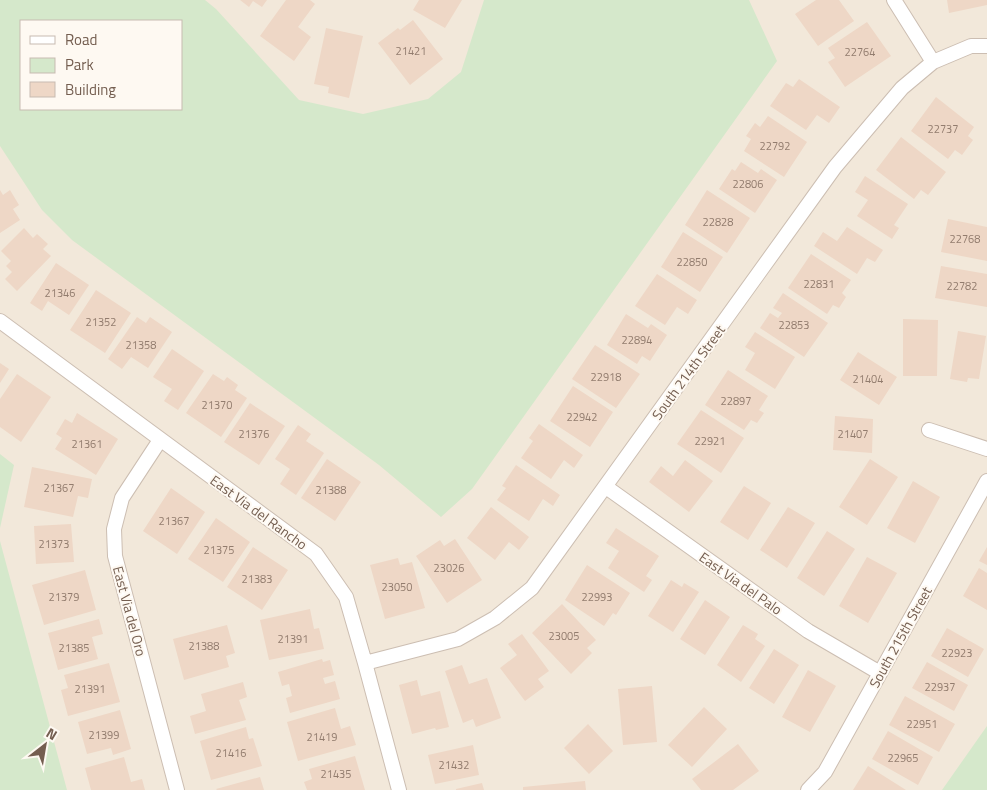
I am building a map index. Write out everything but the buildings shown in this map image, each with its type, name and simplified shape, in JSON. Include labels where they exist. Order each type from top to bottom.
[{"type":"street","points":[[894,0],[933,62]]},
{"type":"street","name":"South 214th Street","points":[[365,663],[458,639],[495,618],[532,588],[835,167],[902,88],[933,62],[971,46],[987,46]]},
{"type":"street","name":"East Via del Rancho","points":[[0,321],[316,554],[346,597],[399,790]]},
{"type":"street","points":[[929,430],[987,449]]},
{"type":"street","name":"East Via del Oro","points":[[160,440],[122,498],[114,528],[116,556],[177,790]]},
{"type":"street","name":"South 215th Street","points":[[808,790],[825,772],[987,481]]},
{"type":"street","name":"East Via del Palo","points":[[606,487],[808,631],[880,673]]},
{"type":"shaded area","points":[[0,0],[987,0],[987,790],[0,790]]},
{"type":"green space","points":[[0,0],[205,0],[216,9],[299,100],[363,114],[428,99],[461,72],[484,0],[749,0],[777,61],[472,489],[441,517],[379,465],[72,240],[42,210],[0,146]]},
{"type":"green space","points":[[0,454],[14,465],[0,528]]},
{"type":"green space","points":[[0,541],[67,790],[0,790]]},
{"type":"green space","points":[[987,726],[987,790],[942,790]]}]
